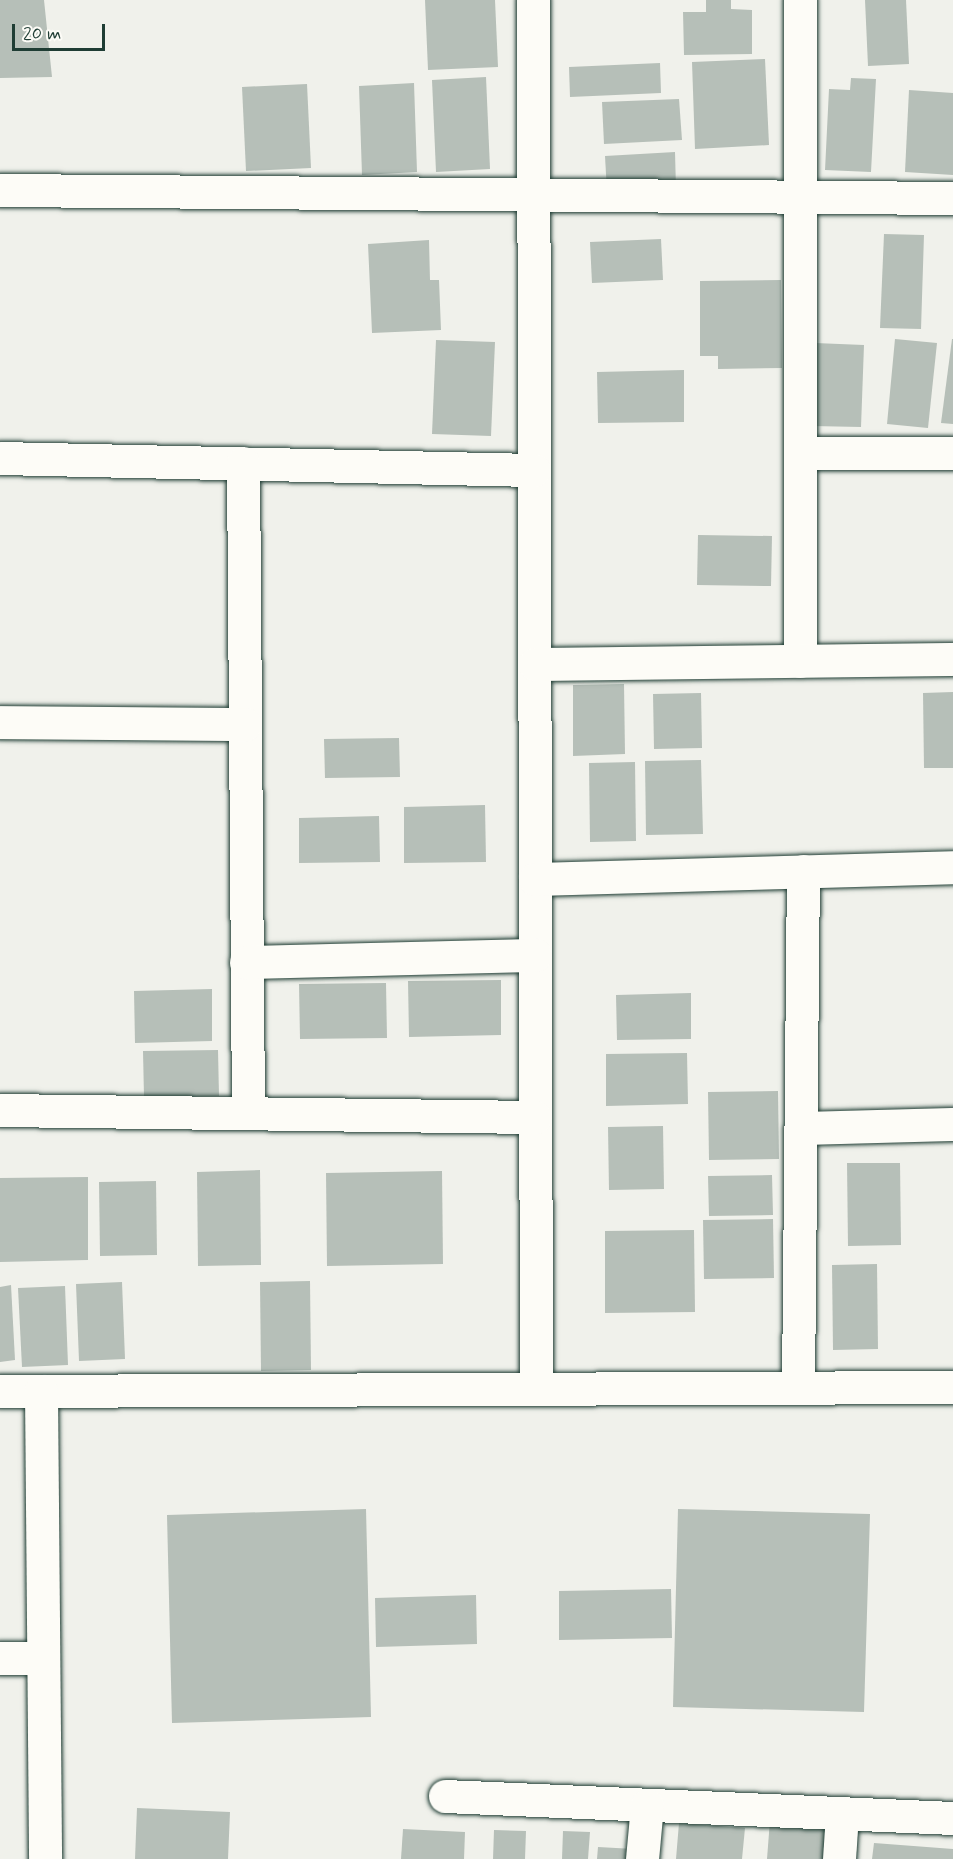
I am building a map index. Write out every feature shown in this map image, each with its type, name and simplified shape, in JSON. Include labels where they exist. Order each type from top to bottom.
[{"type":"street","points":[[533,0],[536,1389]]},
{"type":"street","points":[[800,0],[800,661]]},
{"type":"street","points":[[0,190],[953,198]]},
{"type":"street","points":[[800,453],[953,453]]},
{"type":"street","points":[[0,458],[534,470]]},
{"type":"street","points":[[243,463],[248,1113]]},
{"type":"street","points":[[535,664],[953,659]]},
{"type":"street","points":[[0,722],[245,724]]},
{"type":"street","points":[[535,879],[953,867]]},
{"type":"street","points":[[798,1388],[803,871]]},
{"type":"street","points":[[246,962],[535,955]]},
{"type":"street","points":[[0,1110],[536,1117]]},
{"type":"street","points":[[801,1128],[953,1124]]},
{"type":"street","points":[[0,1391],[953,1387]]},
{"type":"street","points":[[41,1391],[45,1859]]},
{"type":"street","points":[[0,1658],[43,1658]]},
{"type":"street","points":[[445,1796],[953,1818]]},
{"type":"street","points":[[642,1859],[647,1805]]},
{"type":"street","points":[[839,1859],[842,1814]]},
{"type":"building","points":[[0,0],[44,0],[52,77],[0,78]]},
{"type":"building","points":[[425,0],[495,0],[498,67],[428,70]]},
{"type":"building","points":[[706,0],[731,0],[731,9],[752,10],[752,54],[684,55],[683,12],[706,12]]},
{"type":"building","points":[[865,0],[906,0],[909,64],[868,66]]},
{"type":"building","points":[[765,59],[769,145],[695,149],[692,62]]},
{"type":"building","points":[[660,63],[661,93],[570,97],[569,67]]},
{"type":"building","points":[[486,77],[490,169],[436,172],[432,80]]},
{"type":"building","points":[[851,78],[876,79],[871,172],[825,170],[829,89],[850,90]]},
{"type":"building","points":[[414,83],[417,172],[362,175],[359,86]]},
{"type":"building","points":[[307,84],[311,168],[246,171],[242,87]]},
{"type":"building","points":[[909,90],[953,93],[953,175],[905,172]]},
{"type":"building","points":[[679,99],[682,140],[604,144],[602,102]]},
{"type":"building","points":[[675,152],[676,189],[607,192],[605,156]]},
{"type":"building","points":[[884,234],[924,235],[921,329],[880,328]]},
{"type":"building","points":[[661,239],[663,280],[592,283],[590,242]]},
{"type":"building","points":[[429,240],[430,280],[439,280],[441,330],[372,333],[368,244]]},
{"type":"building","points":[[781,280],[782,368],[718,369],[718,356],[700,356],[700,281]]},
{"type":"building","points":[[895,339],[937,343],[928,428],[887,424]]},
{"type":"building","points":[[953,339],[953,424],[941,423]]},
{"type":"building","points":[[436,340],[495,342],[491,436],[432,434]]},
{"type":"building","points":[[815,343],[864,345],[861,427],[812,426]]},
{"type":"building","points":[[684,370],[684,422],[598,423],[597,372]]},
{"type":"building","points":[[698,535],[772,536],[771,586],[697,585]]},
{"type":"building","points":[[624,684],[625,754],[573,756],[573,685]]},
{"type":"building","points":[[953,692],[953,768],[924,768],[923,693]]},
{"type":"building","points":[[701,693],[702,748],[654,749],[653,694]]},
{"type":"building","points":[[399,738],[400,777],[325,778],[324,739]]},
{"type":"building","points":[[701,760],[703,834],[646,835],[645,761]]},
{"type":"building","points":[[635,762],[636,841],[590,842],[589,763]]},
{"type":"building","points":[[485,805],[486,862],[404,863],[404,807]]},
{"type":"building","points":[[379,816],[380,862],[299,863],[299,818]]},
{"type":"building","points":[[501,980],[501,1035],[409,1037],[408,981]]},
{"type":"building","points":[[386,983],[387,1038],[300,1039],[299,984]]},
{"type":"building","points":[[212,989],[212,1041],[135,1043],[134,991]]},
{"type":"building","points":[[691,993],[691,1039],[617,1040],[616,995]]},
{"type":"building","points":[[218,1050],[219,1096],[144,1097],[143,1051]]},
{"type":"building","points":[[687,1053],[688,1104],[606,1106],[606,1054]]},
{"type":"building","points":[[778,1091],[779,1159],[709,1160],[708,1092]]},
{"type":"building","points":[[663,1126],[664,1189],[609,1190],[608,1127]]},
{"type":"building","points":[[847,1163],[900,1163],[901,1245],[848,1246]]},
{"type":"building","points":[[260,1170],[261,1265],[198,1266],[197,1172]]},
{"type":"building","points":[[442,1171],[443,1264],[327,1266],[326,1173]]},
{"type":"building","points":[[772,1175],[773,1215],[709,1216],[708,1176]]},
{"type":"building","points":[[88,1177],[88,1260],[0,1262],[0,1178]]},
{"type":"building","points":[[156,1181],[157,1255],[100,1256],[99,1182]]},
{"type":"building","points":[[773,1219],[774,1278],[704,1279],[703,1220]]},
{"type":"building","points":[[694,1230],[695,1312],[605,1313],[605,1231]]},
{"type":"building","points":[[877,1264],[878,1349],[833,1350],[832,1265]]},
{"type":"building","points":[[310,1281],[311,1370],[261,1371],[260,1282]]},
{"type":"building","points":[[122,1282],[125,1359],[79,1361],[76,1284]]},
{"type":"building","points":[[11,1285],[15,1360],[0,1362],[0,1287]]},
{"type":"building","points":[[65,1286],[68,1365],[22,1367],[18,1288]]},
{"type":"building","points":[[366,1509],[371,1717],[172,1723],[167,1515]]},
{"type":"building","points":[[678,1509],[870,1514],[864,1712],[673,1707]]},
{"type":"building","points":[[671,1589],[672,1638],[559,1640],[559,1591]]},
{"type":"building","points":[[476,1595],[477,1644],[376,1647],[375,1598]]},
{"type":"building","points":[[137,1808],[230,1812],[228,1859],[135,1859]]},
{"type":"building","points":[[770,1820],[834,1825],[831,1859],[767,1859]]},
{"type":"building","points":[[679,1823],[745,1828],[742,1859],[676,1859]]},
{"type":"building","points":[[403,1829],[465,1832],[464,1859],[401,1859]]},
{"type":"building","points":[[494,1830],[526,1831],[525,1859],[493,1859]]},
{"type":"building","points":[[563,1831],[590,1832],[588,1859],[562,1859]]},
{"type":"building","points":[[874,1843],[953,1849],[953,1859],[872,1859]]},
{"type":"building","points":[[598,1847],[634,1849],[633,1859],[597,1859]]}]
